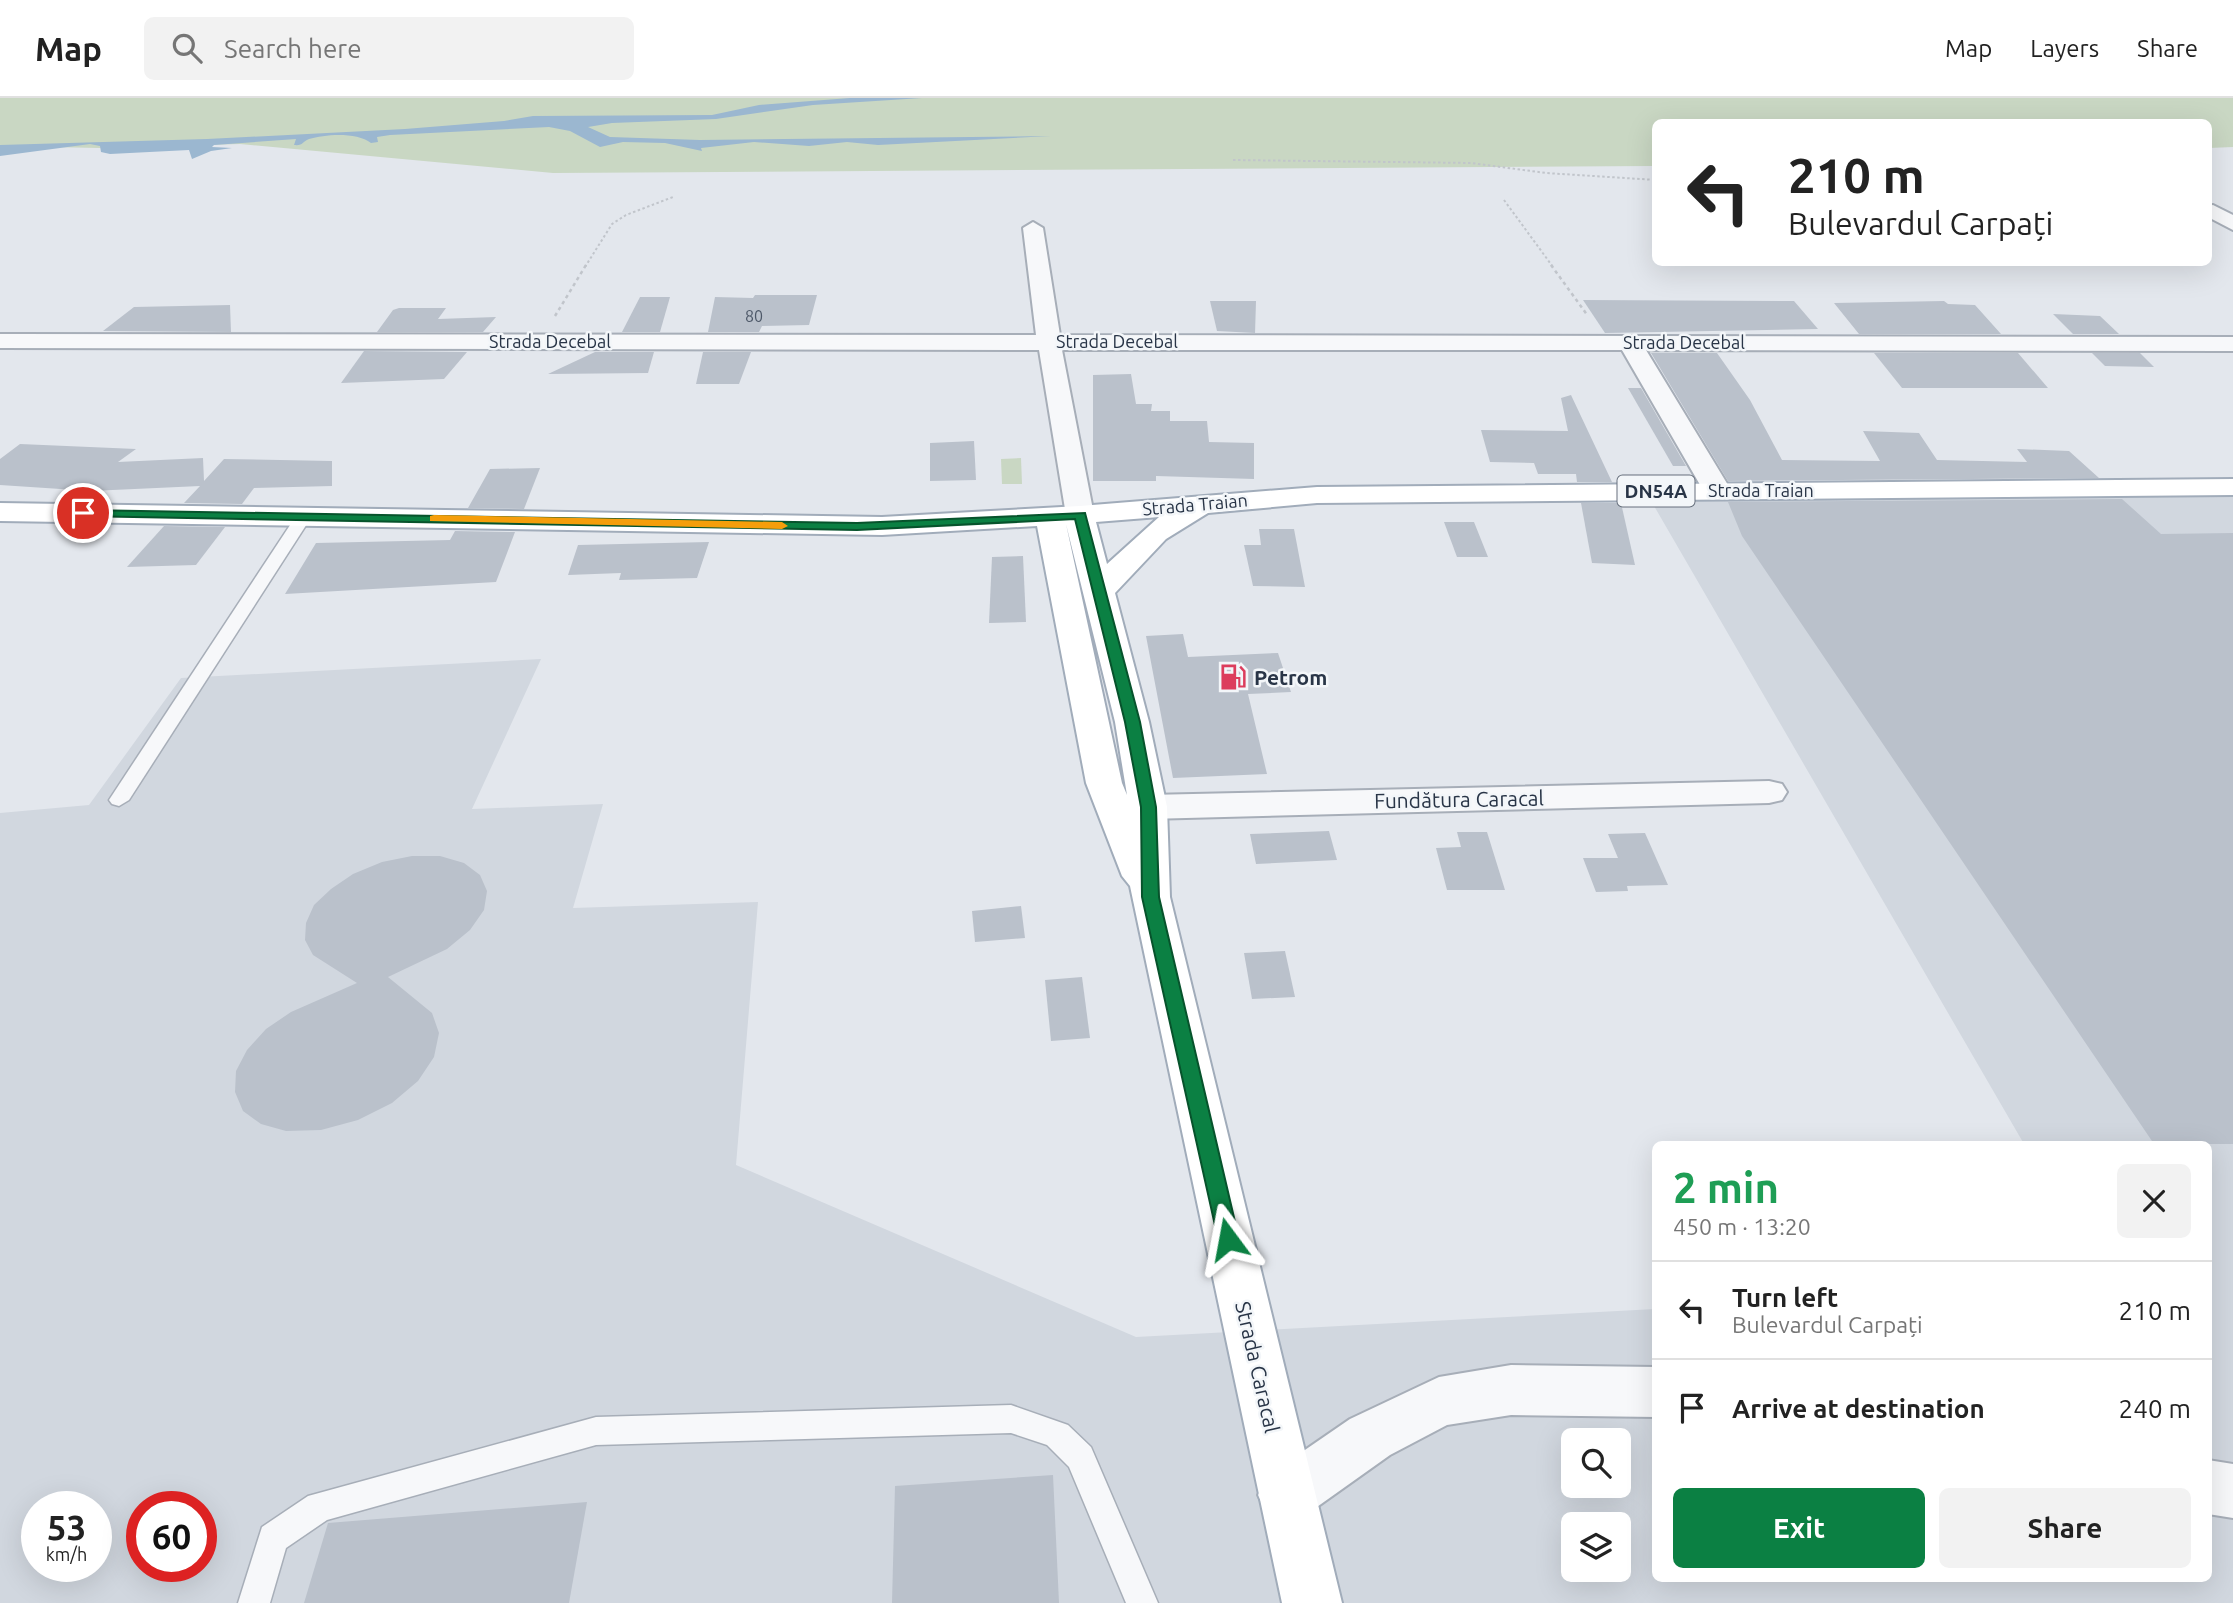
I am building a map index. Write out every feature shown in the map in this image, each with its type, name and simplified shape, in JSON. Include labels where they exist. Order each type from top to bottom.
[{"type":"main road","name":"Strada Traian","points":[[882,527],[1065,516],[1341,494],[2233,487]]},
{"type":"main road","points":[[1100,592],[1145,541],[1177,516],[1209,503]]},
{"type":"main road","points":[[0,512],[882,527],[996,538],[1027,545],[1063,579]]},
{"type":"main road","points":[[1065,516],[1063,579],[1104,783],[1150,897]]},
{"type":"main road","name":"Strada Caracal","points":[[1065,516],[1100,592],[1132,722],[1148,807],[1150,897],[1312,1603]]},
{"type":"street","points":[[2213,211],[2233,224]]},
{"type":"street","points":[[1033,228],[1049,341],[1065,516]]},
{"type":"street","name":"Strada Decebal","points":[[0,341],[1618,341],[2233,344]]},
{"type":"street","points":[[1618,341],[1717,490]]},
{"type":"street","name":"Fundătura Caracal","points":[[1148,807],[1769,792]]},
{"type":"street","points":[[1287,1495],[1370,1437],[1439,1402],[1511,1390],[1652,1392]]},
{"type":"street","points":[[2212,1488],[2233,1491]]},
{"type":"lane","points":[[119,800],[304,516]]},
{"type":"lane","points":[[1063,579],[1100,592]]},
{"type":"lane","points":[[1088,704],[1132,722]]},
{"type":"lane","points":[[254,1603],[274,1538],[319,1507],[596,1431],[1011,1419],[1057,1435],[1080,1457],[1142,1603]]},
{"type":"path","points":[[1233,160],[1458,163],[1546,173],[1652,180]]},
{"type":"path","points":[[540,341],[612,224],[626,215],[673,197]]},
{"type":"path","points":[[1504,200],[1564,285],[1618,341]]},
{"type":"shaded area","points":[[2233,496],[2233,1603],[0,1603],[0,813],[89,805],[181,678],[541,659],[472,809],[603,804],[573,908],[758,902],[736,1165],[1136,1337],[1652,1309],[1652,1582],[2212,1582],[2212,1141],[2022,1141],[1650,499]]},
{"type":"green space","points":[[0,98],[2233,98],[2233,147],[2212,148],[2212,119],[1652,119],[1652,166],[553,173],[240,144],[99,148],[0,146]]},
{"type":"green space","points":[[1021,458],[1022,484],[1002,484],[1001,459]]},
{"type":"water","points":[[850,98],[922,98],[813,105],[716,119],[612,123],[588,127],[610,137],[700,140],[1051,136],[878,145],[847,142],[809,146],[754,142],[701,148],[702,151],[665,143],[623,142],[600,147],[570,131],[549,127],[390,135],[377,137],[378,142],[371,143],[358,137],[332,135],[309,139],[297,145],[294,145],[296,139],[214,145],[212,147],[232,148],[211,151],[192,159],[189,150],[110,154],[101,152],[100,146],[90,144],[0,156],[0,145],[207,139],[405,129],[533,116],[712,115],[759,105]]},
{"type":"building","points":[[755,295],[817,295],[809,325],[762,326],[759,332],[708,332],[715,297],[753,298]]},
{"type":"building","points":[[640,297],[670,297],[660,332],[622,332]]},
{"type":"building","points":[[1583,300],[1794,301],[1818,329],[1605,333]]},
{"type":"building","points":[[1210,301],[1256,301],[1255,333],[1217,331]]},
{"type":"building","points":[[1944,301],[1948,304],[1975,305],[2001,334],[1859,334],[1834,303]]},
{"type":"building","points":[[230,305],[231,332],[103,331],[134,307]]},
{"type":"building","points":[[446,308],[438,319],[496,317],[483,332],[377,332],[393,310]]},
{"type":"building","points":[[2053,314],[2100,316],[2119,334],[2073,334]]},
{"type":"building","points":[[364,351],[467,352],[444,379],[341,383]]},
{"type":"building","points":[[595,352],[654,352],[648,373],[548,374]]},
{"type":"building","points":[[703,352],[751,352],[739,384],[696,384]]},
{"type":"building","points":[[1651,353],[1717,353],[1750,400],[1782,460],[1880,461],[1863,431],[1919,433],[1937,460],[2027,462],[2017,449],[2069,451],[2099,478],[1728,481]]},
{"type":"building","points":[[1874,353],[2018,353],[2048,388],[1902,388]]},
{"type":"building","points":[[2092,353],[2140,353],[2154,367],[2105,366]]},
{"type":"building","points":[[1131,374],[1136,404],[1152,404],[1151,411],[1170,411],[1170,421],[1207,421],[1209,442],[1254,443],[1254,479],[1156,476],[1156,481],[1093,481],[1093,375]]},
{"type":"building","points":[[1628,388],[1641,388],[1686,466],[1673,466]]},
{"type":"building","points":[[1571,395],[1612,482],[1577,482],[1576,474],[1538,474],[1534,463],[1490,462],[1481,430],[1568,431],[1561,398]]},
{"type":"building","points":[[974,441],[976,480],[930,481],[930,443]]},
{"type":"building","points":[[20,444],[136,449],[118,462],[203,458],[204,481],[224,459],[332,461],[332,486],[254,488],[242,504],[184,503],[200,486],[91,491],[0,485],[0,459]]},
{"type":"building","points":[[540,468],[524,509],[468,508],[490,469]]},
{"type":"building","points":[[2122,499],[2161,534],[2233,533],[2233,1144],[2212,1144],[2212,1141],[2152,1141],[1742,536],[1728,502]]},
{"type":"building","points":[[1581,503],[1621,503],[1635,565],[1592,563]]},
{"type":"building","points":[[1444,522],[1474,522],[1488,557],[1457,557]]},
{"type":"building","points":[[164,526],[225,527],[196,565],[127,567]]},
{"type":"building","points":[[1259,529],[1294,529],[1305,587],[1253,586],[1244,545],[1261,545]]},
{"type":"building","points":[[455,531],[515,532],[496,582],[285,594],[316,543],[450,540]]},
{"type":"building","points":[[709,542],[697,578],[619,580],[621,573],[568,575],[578,545]]},
{"type":"building","points":[[1023,556],[1026,622],[989,623],[992,557]]},
{"type":"building","points":[[1183,634],[1188,657],[1278,653],[1291,692],[1248,694],[1267,774],[1173,778],[1146,636]]},
{"type":"building","points":[[1329,831],[1337,860],[1256,864],[1250,834]]},
{"type":"building","points":[[1457,832],[1487,832],[1505,890],[1447,890],[1436,848],[1461,847]]},
{"type":"building","points":[[1645,833],[1668,885],[1627,886],[1628,891],[1596,892],[1583,858],[1618,858],[1608,834]]},
{"type":"building","points":[[412,856],[440,856],[464,863],[480,875],[487,891],[484,910],[470,930],[447,949],[388,977],[432,1013],[439,1033],[434,1057],[418,1081],[392,1103],[358,1120],[321,1130],[286,1131],[261,1124],[243,1111],[235,1092],[236,1071],[247,1050],[266,1029],[291,1012],[357,983],[313,955],[305,940],[306,923],[314,905],[353,874],[382,862]]},
{"type":"building","points":[[1021,906],[1025,938],[975,942],[972,911]]},
{"type":"building","points":[[1285,951],[1295,997],[1252,999],[1244,953]]},
{"type":"building","points":[[1082,977],[1090,1038],[1051,1041],[1045,980]]},
{"type":"building","points":[[1053,1475],[1059,1603],[892,1603],[895,1486]]},
{"type":"building","points":[[587,1502],[569,1603],[304,1603],[328,1523]]},
{"type":"slow traffic","points":[[434,518],[782,526]]},
{"type":"place","name":"Petrom","points":[[1233,677]]},
{"type":"route","points":[[83,513],[857,527],[1080,515],[1132,722],[1148,807],[1150,897],[1228,1239]]}]
